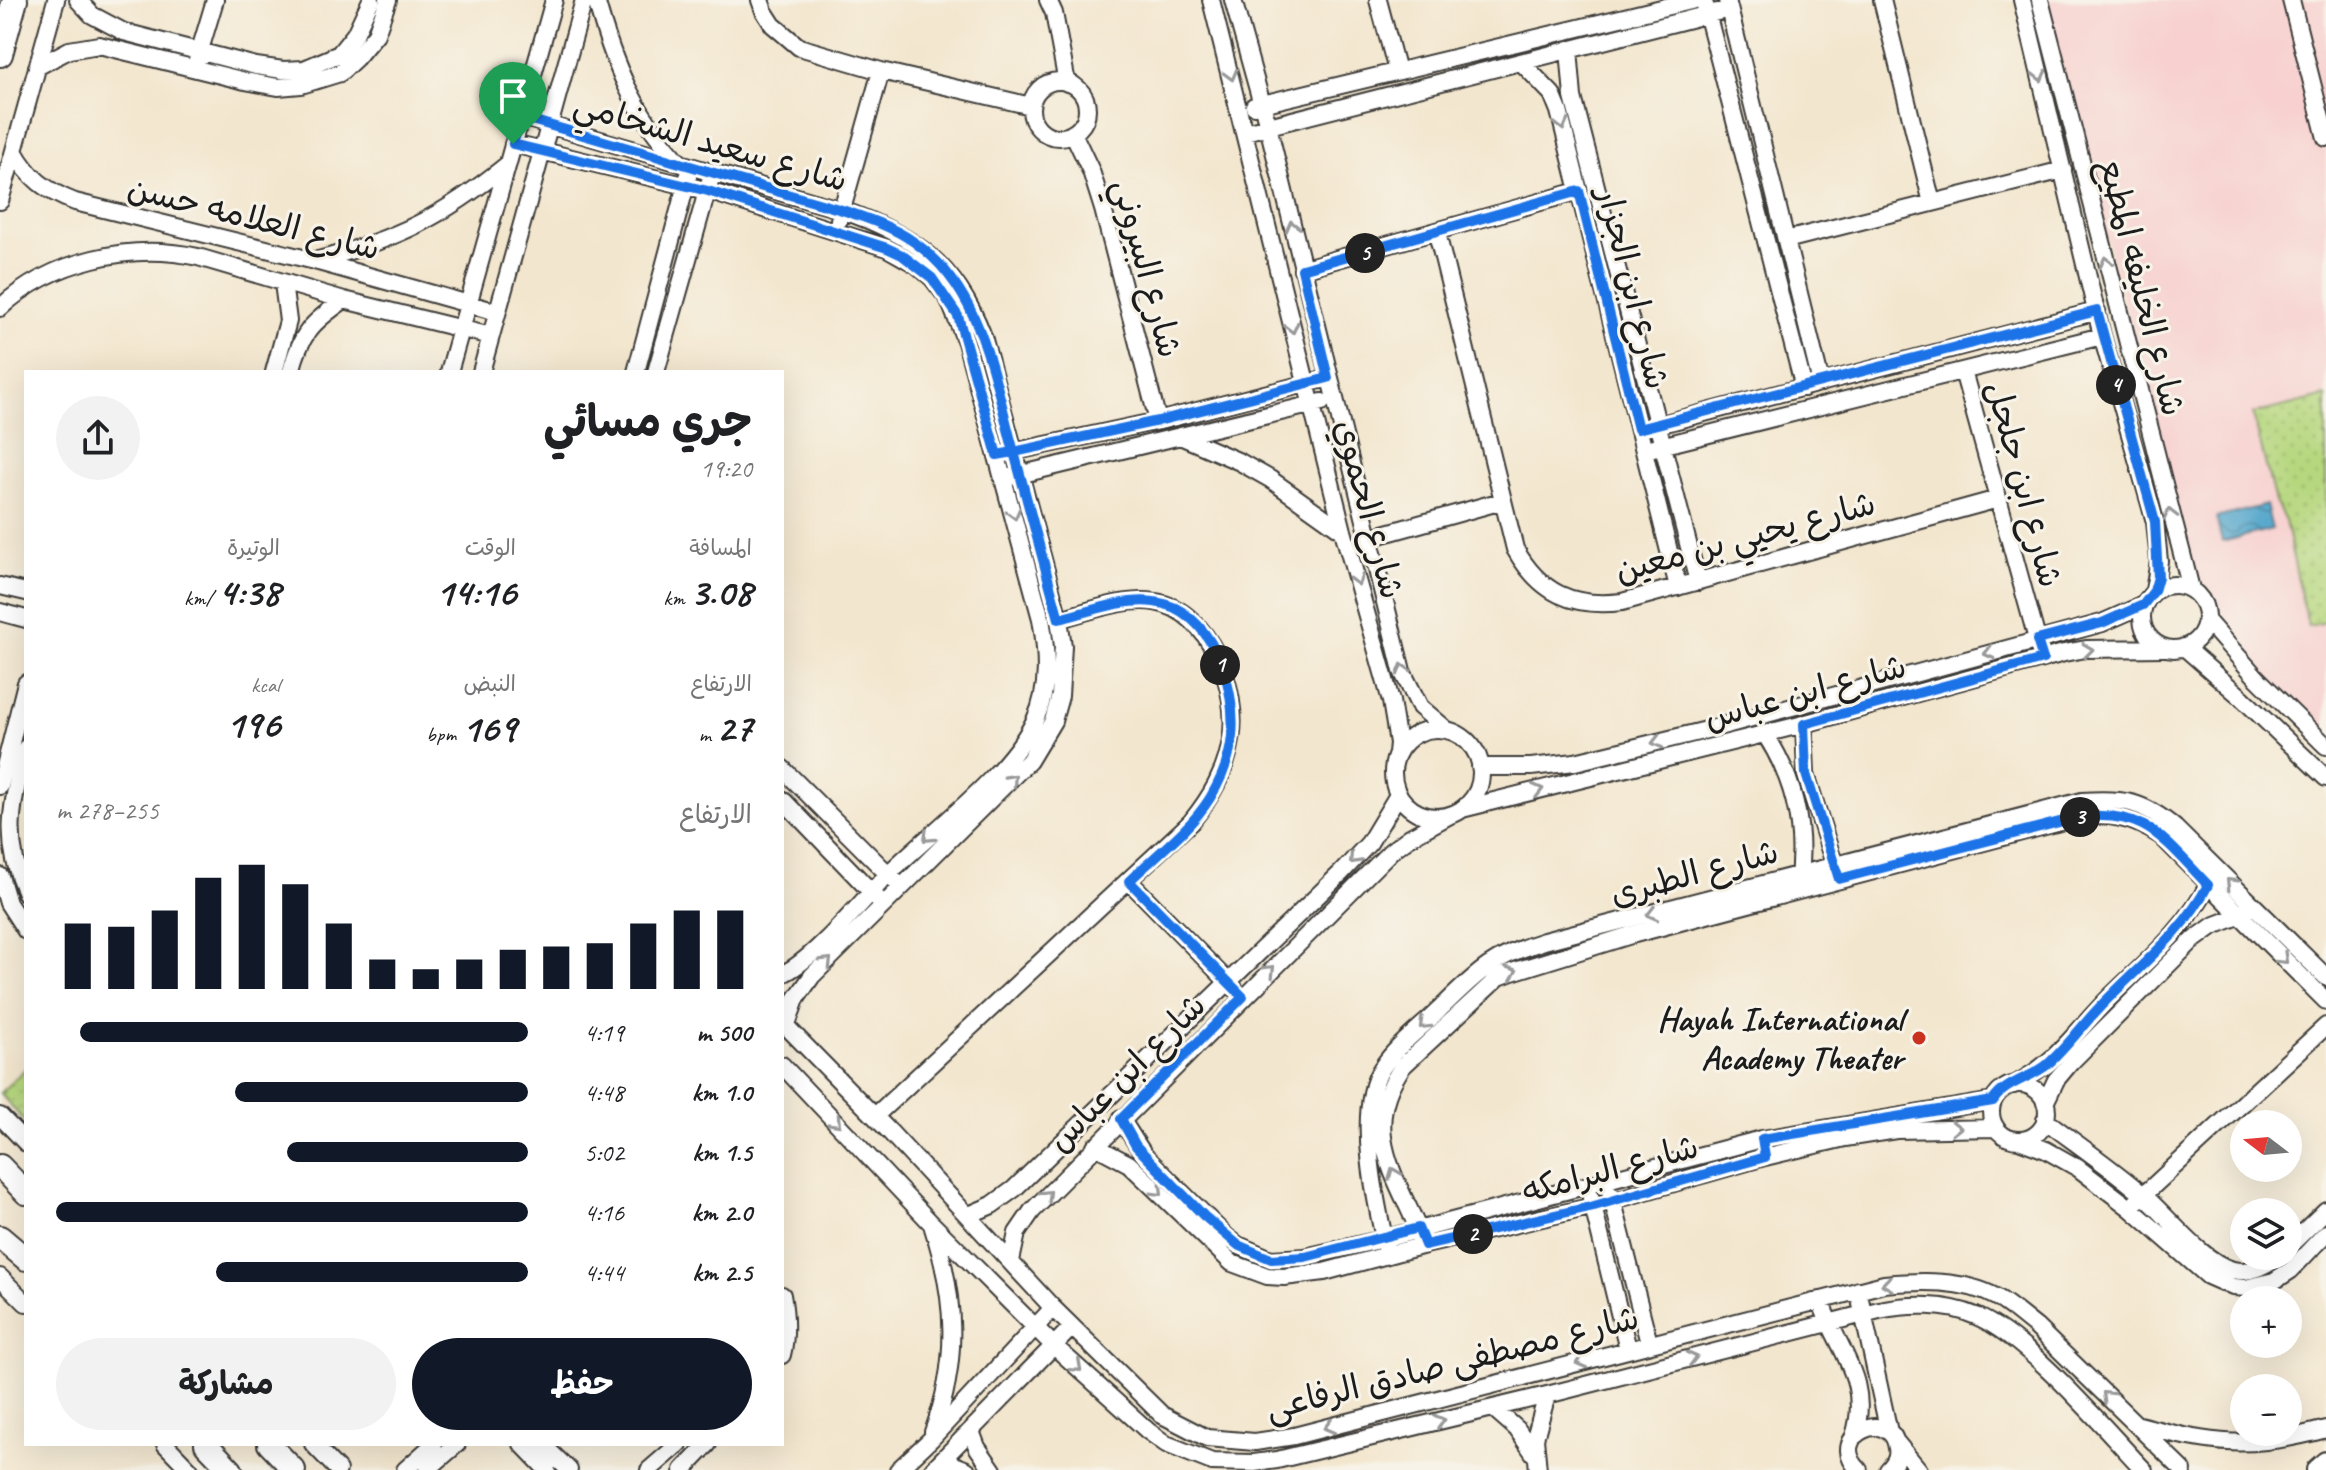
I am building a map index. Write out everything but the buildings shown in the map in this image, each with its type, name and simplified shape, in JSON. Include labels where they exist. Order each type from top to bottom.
[{"type":"highway","points":[[0,54],[15,0]]},
{"type":"main road","points":[[0,1166],[24,1191]]},
{"type":"main road","points":[[0,1237],[24,1257]]},
{"type":"main road","points":[[208,1446],[231,1470]]},
{"type":"main road","points":[[271,1446],[294,1470]]},
{"type":"main road","points":[[2318,1470],[2326,1463]]},
{"type":"street","points":[[0,201],[56,0]]},
{"type":"street","points":[[78,0],[106,25],[197,59],[245,81],[278,87],[321,81],[340,73],[376,34],[388,0]]},
{"type":"street","points":[[197,59],[215,0]]},
{"type":"street","points":[[37,67],[69,50],[99,45],[283,70],[304,69],[332,59],[348,45],[364,19],[371,0]]},
{"type":"street","points":[[450,370],[554,0]]},
{"type":"street","points":[[482,370],[584,0]]},
{"type":"street","points":[[596,0],[611,52],[632,102],[650,129],[686,166],[686,185],[637,370]]},
{"type":"street","points":[[760,0],[773,25],[799,47],[881,71],[1031,106]]},
{"type":"street","points":[[1048,0],[1054,13],[1067,83],[1083,96],[1086,109],[1083,122],[1073,133],[1061,137],[1041,131],[1033,120],[1031,106],[1036,93],[1047,84],[1067,83]]},
{"type":"street","name":"شارع الحموي","points":[[1211,0],[1343,531],[1391,701],[1397,754]]},
{"type":"street","name":"شارع الحموي","points":[[1233,0],[1268,126],[1402,671],[1420,707],[1447,730]]},
{"type":"street","points":[[1378,0],[1397,71]]},
{"type":"street","points":[[1240,109],[1695,0]]},
{"type":"street","points":[[1882,0],[1932,203]]},
{"type":"street","name":"شارع الخليفه المطيع","points":[[2022,0],[2102,336],[2155,522],[2159,561],[2154,591]]},
{"type":"street","name":"شارع الخليفه المطيع","points":[[2040,0],[2191,589]]},
{"type":"street","points":[[2291,0],[2326,138]]},
{"type":"street","points":[[1245,132],[1521,62],[1706,7],[1728,4],[1821,383]]},
{"type":"street","points":[[1706,7],[1804,388]]},
{"type":"street","name":"شارع ابن الجزار","points":[[1569,49],[1573,97],[1698,582]]},
{"type":"street","name":"شارع ابن الجزار","points":[[1521,62],[1552,94],[1678,587]]},
{"type":"street","points":[[835,231],[881,71]]},
{"type":"street","name":"شارع سعيد الشخامي","points":[[521,117],[842,210],[889,227],[912,240],[943,267],[964,294],[983,336],[1005,454]]},
{"type":"street","name":"شارع البيروني","points":[[1073,133],[1091,171],[1103,209],[1158,421]]},
{"type":"street","name":"شارع سعيد الشخامي","points":[[513,144],[686,185],[835,231],[902,255],[932,278],[949,300],[966,342],[1059,619],[1064,672],[1053,721],[1043,741],[1008,783],[812,976],[796,999],[784,1025]]},
{"type":"street","name":"شارع العلامه حسن","points":[[14,151],[33,179],[62,197],[315,261],[497,312]]},
{"type":"street","points":[[315,261],[405,233],[459,202],[508,164]]},
{"type":"street","points":[[1786,240],[2063,170]]},
{"type":"street","points":[[657,370],[712,173]]},
{"type":"street","points":[[1302,269],[1579,191]]},
{"type":"street","name":"شارع يحيي بن معين","points":[[1437,233],[1515,549],[1524,565],[1557,594],[1578,602],[1600,605],[1622,602],[1998,499]]},
{"type":"street","name":"شارع العلامه حسن","points":[[0,308],[31,284],[64,270],[103,257],[148,250],[198,257],[344,300],[491,336]]},
{"type":"street","points":[[275,370],[288,321],[283,283]]},
{"type":"street","points":[[292,370],[301,338],[311,324],[344,300]]},
{"type":"street","points":[[1638,429],[2097,311]]},
{"type":"street","points":[[1643,450],[2102,336]]},
{"type":"street","name":"شارع ابن جلجل","points":[[1963,371],[2043,659]]},
{"type":"street","points":[[1005,454],[1158,421],[1328,378]]},
{"type":"street","points":[[1012,477],[1334,400]]},
{"type":"street","points":[[1277,413],[1300,421],[1319,437]]},
{"type":"street","points":[[1180,436],[1240,462],[1270,479],[1343,531]]},
{"type":"street","name":"شارع سعيد الشخامي","points":[[784,973],[801,963],[994,775],[1018,749],[1037,716],[1047,672],[1044,636],[1012,477]]},
{"type":"street","points":[[1369,538],[1502,501]]},
{"type":"street","points":[[2176,584],[2191,589],[2205,607],[2206,620],[2198,639],[2184,647],[2164,648],[2147,636],[2141,615],[2143,605],[2154,591],[2165,585],[2176,584]]},
{"type":"street","points":[[0,586],[24,592]]},
{"type":"street","points":[[875,1116],[1191,822],[1209,800],[1225,768],[1232,737],[1232,706],[1212,643],[1196,621],[1178,608],[1136,601],[1059,619]]},
{"type":"street","name":"شارع ابن عباس","points":[[1480,767],[1531,767],[1575,762],[1711,729],[2102,623],[2143,605]]},
{"type":"street","points":[[0,612],[24,618]]},
{"type":"street","points":[[2206,620],[2257,678],[2324,740]]},
{"type":"street","name":"شارع ابن عباس","points":[[1011,1261],[1023,1221],[1121,1119],[1391,851],[1456,812],[2086,649],[2131,646],[2164,648]]},
{"type":"street","points":[[2184,647],[2326,778]]},
{"type":"street","points":[[0,786],[24,691]]},
{"type":"street","points":[[1804,724],[1804,765],[1836,872]]},
{"type":"street","points":[[1435,729],[1447,730],[1469,743],[1480,767],[1477,790],[1456,812],[1435,817],[1420,814],[1398,795],[1393,768],[1397,754],[1412,736],[1435,729]]},
{"type":"street","points":[[1765,734],[1784,765],[1801,833],[1798,883]]},
{"type":"street","points":[[24,756],[13,800],[10,832],[17,872],[24,888]]},
{"type":"street","points":[[784,770],[902,888]]},
{"type":"street","name":"شارع ابن عباس","points":[[969,1215],[992,1205],[1014,1189],[1360,853],[1383,824],[1398,795]]},
{"type":"street","name":"شارع الطبرى","points":[[1425,1245],[1395,1177],[1384,1142],[1382,1113],[1391,1082],[1412,1057],[1499,977],[1798,883],[2082,801],[2122,800],[2160,815],[2326,977]]},
{"type":"street","points":[[784,801],[884,905]]},
{"type":"street","name":"شارع الطبرى","points":[[1836,872],[2071,819],[2108,814],[2142,823],[2161,836],[2326,1001]]},
{"type":"street","points":[[0,876],[8,903],[24,928]]},
{"type":"street","points":[[1129,881],[1243,997]]},
{"type":"street","name":"شارع الطبرى","points":[[1386,1247],[1368,1134],[1370,1100],[1381,1069],[1482,968],[1517,949],[1557,938],[1798,883]]},
{"type":"street","points":[[2208,885],[2192,915],[2098,1009],[2066,1046],[2043,1068],[1998,1093],[1991,1110],[1996,1128],[2002,1135],[2046,1150],[2078,1168],[2130,1208],[2208,1276],[2233,1287],[2246,1288],[2274,1281],[2291,1270],[2326,1233]]},
{"type":"street","points":[[2019,1140],[2038,1132],[2045,1120],[2045,1103],[2063,1071],[2180,952],[2202,933],[2239,916],[2253,904]]},
{"type":"street","points":[[1557,938],[1560,956]]},
{"type":"street","name":"شارع مصطفى صادق الرفاعى","points":[[784,1025],[875,1116],[1053,1308],[1162,1415],[1207,1438],[1255,1442],[1294,1436],[1858,1290],[1884,1284],[1934,1282],[1964,1286],[1994,1296],[2036,1327],[2183,1470]]},
{"type":"street","points":[[2130,1208],[2326,1026]]},
{"type":"street","name":"شارع مصطفى صادق الرفاعى","points":[[784,1067],[931,1223],[1054,1346],[1157,1438],[1190,1456],[1212,1462],[1277,1460],[1864,1314],[1912,1305],[1973,1314],[1987,1321],[2046,1369],[2144,1470]]},
{"type":"street","points":[[2014,1085],[2033,1088],[2045,1103]]},
{"type":"street","name":"شارع البرامكه","points":[[1095,1146],[1129,1164],[1232,1263],[1267,1276],[1303,1275],[1386,1247],[1418,1228],[1762,1139],[1993,1101]]},
{"type":"street","points":[[0,1116],[24,1141]]},
{"type":"street","name":"شارع البرامكه","points":[[1121,1119],[1136,1146],[1204,1216],[1227,1237],[1271,1259],[1425,1245],[1594,1206],[1765,1157],[1877,1132],[1996,1128]]},
{"type":"street","points":[[2045,1120],[2144,1195],[2202,1250],[2230,1268]]},
{"type":"street","points":[[1762,1139],[1765,1157]]},
{"type":"street","points":[[1608,1179],[1649,1343]]},
{"type":"street","points":[[1588,1185],[1628,1349]]},
{"type":"street","points":[[2302,1233],[2326,1210]]},
{"type":"street","points":[[931,1223],[948,1284],[952,1347],[947,1391],[931,1439]]},
{"type":"street","points":[[0,1277],[24,1301]]},
{"type":"street","points":[[1858,1290],[1897,1456],[1891,1469]]},
{"type":"street","points":[[1820,1300],[1852,1365],[1857,1384],[1860,1414],[1849,1450],[1854,1464],[1837,1470]]},
{"type":"street","points":[[898,1470],[931,1439],[1053,1308]]},
{"type":"street","points":[[784,1316],[784,1346]]},
{"type":"street","points":[[937,1465],[1072,1327]]},
{"type":"street","points":[[1536,1462],[1537,1423],[1547,1395]]},
{"type":"street","points":[[1493,1408],[1517,1429],[1536,1462]]},
{"type":"street","points":[[2137,1424],[2211,1443],[2233,1444],[2265,1442],[2326,1429]]},
{"type":"street","points":[[1854,1436],[1861,1429],[1870,1427],[1893,1437],[1919,1470]]},
{"type":"street","points":[[971,1431],[977,1447],[993,1470]]},
{"type":"street","points":[[167,1446],[190,1470]]},
{"type":"street","points":[[315,1446],[338,1470]]},
{"type":"street","points":[[405,1470],[432,1446]]},
{"type":"street","points":[[427,1470],[455,1446]]},
{"type":"street","points":[[524,1446],[547,1470]]},
{"type":"street","points":[[544,1446],[569,1470]]},
{"type":"street","points":[[649,1470],[677,1446]]},
{"type":"street","points":[[683,1470],[705,1446]]},
{"type":"street","points":[[2126,1452],[2129,1470]]},
{"type":"street","points":[[937,1465],[967,1470]]},
{"type":"shaded area","points":[[2044,0],[2326,0],[2326,738],[2222,631],[2201,597]]},
{"type":"green space","points":[[2326,396],[2326,622],[2308,626],[2285,521],[2275,502],[2253,414]]},
{"type":"green space","points":[[24,1070],[24,1121],[0,1093]]},
{"type":"water","points":[[2266,505],[2272,529],[2222,542],[2216,518]]},
{"type":"place","name":"Hayah International Academy Theater","points":[[1919,1038]]},
{"type":"route","points":[[513,144],[521,117],[842,210],[889,227],[912,240],[943,267],[974,313],[1014,452],[1158,421],[1328,378],[1302,269],[1579,191],[1638,429],[2097,311],[2155,522],[2159,561],[2154,591],[2143,605],[2122,615],[2037,640],[2043,659],[1804,724],[1804,765],[1839,879],[2071,819],[2108,814],[2142,823],[2161,836],[2208,885],[2192,915],[2098,1009],[2066,1046],[2043,1068],[2005,1088],[1993,1101],[1762,1139],[1765,1157],[1594,1206],[1425,1245],[1418,1228],[1305,1257],[1271,1259],[1254,1252],[1238,1245],[1204,1216],[1136,1146],[1121,1119],[1243,997],[1129,881],[1191,822],[1209,800],[1225,768],[1232,737],[1232,706],[1212,643],[1196,621],[1178,608],[1156,602],[1136,601],[1059,619],[1014,452],[997,455],[958,316],[932,278],[917,265],[887,248],[708,191],[513,144]]}]
